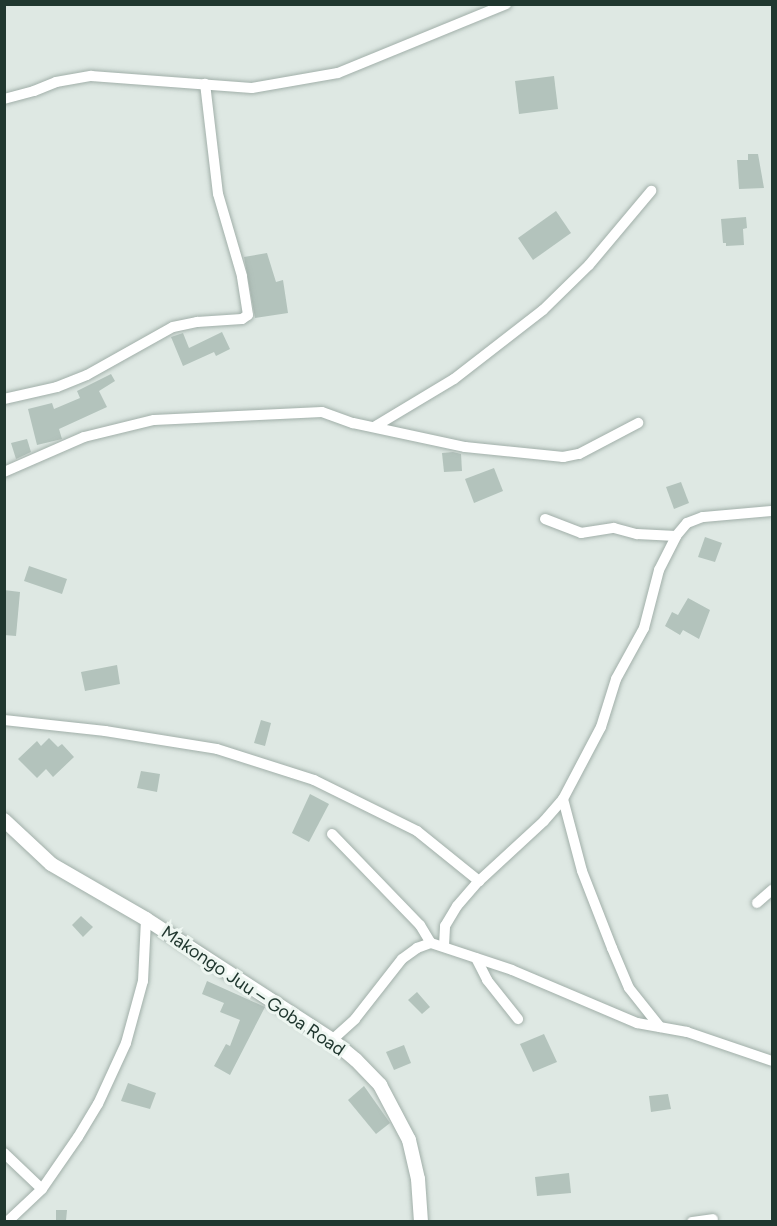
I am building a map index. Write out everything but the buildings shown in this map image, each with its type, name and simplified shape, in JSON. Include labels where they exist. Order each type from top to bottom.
[{"type":"street","points":[[4,99],[34,92],[56,82],[91,76],[252,88],[338,73],[506,4]]},
{"type":"street","points":[[4,399],[57,387],[87,375],[173,327],[196,322],[242,319],[248,315],[242,276],[218,194],[206,84]]},
{"type":"street","points":[[374,427],[454,379],[543,310],[590,265],[651,190]]},
{"type":"street","points":[[4,472],[84,436],[154,420],[322,412],[374,427],[465,447],[563,457],[579,454],[638,423]]},
{"type":"street","points":[[444,946],[445,926],[449,915],[479,880],[544,821],[563,799],[601,727],[616,679],[644,628],[659,570],[676,536],[687,523],[703,517],[772,511]]},
{"type":"street","points":[[545,519],[581,533],[614,528],[637,534],[676,536]]},
{"type":"street","points":[[4,720],[105,731],[217,749],[314,780],[417,831],[479,880]]},
{"type":"street","points":[[563,799],[582,871],[612,948],[630,988],[660,1027]]},
{"type":"street","name":"Makongo Juu – Goba Road","points":[[4,820],[51,864],[146,919],[332,1040],[380,1085],[409,1140],[418,1179],[421,1221]]},
{"type":"street","points":[[332,834],[420,925],[431,943]]},
{"type":"street","points":[[757,903],[772,890]]},
{"type":"street","points":[[7,1221],[42,1189],[98,1104],[126,1043],[143,981],[146,919]]},
{"type":"street","points":[[332,1040],[361,1011],[402,959],[417,948],[431,943],[476,958],[637,1023],[725,1043],[772,1061]]},
{"type":"street","points":[[476,958],[487,980],[518,1019]]},
{"type":"street","points":[[4,1153],[42,1189]]},
{"type":"street","points":[[692,1221],[713,1219]]}]
